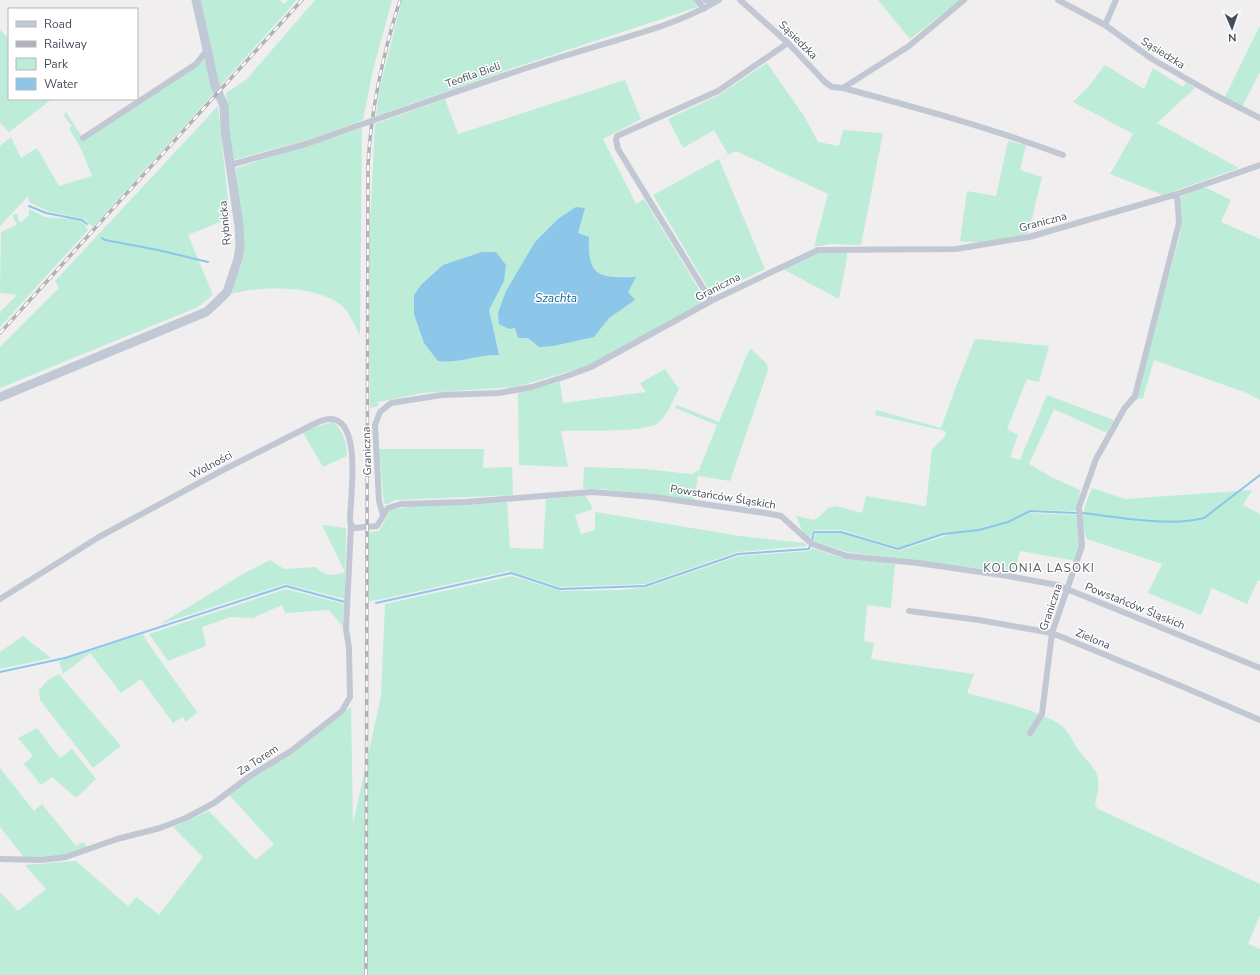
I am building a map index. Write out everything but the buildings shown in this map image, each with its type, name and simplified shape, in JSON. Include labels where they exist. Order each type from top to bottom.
[{"type":"street","name":"Rybnicka","points":[[0,397],[206,312],[227,292],[238,259],[240,246],[239,226],[224,130],[224,102],[215,85],[196,0]]},
{"type":"street","points":[[697,0],[704,9]]},
{"type":"street","points":[[705,0],[716,2]]},
{"type":"street","name":"Sąsiedzka","points":[[740,0],[788,43],[824,82],[832,88],[844,88],[999,132],[1063,155]]},
{"type":"street","points":[[844,88],[908,46],[964,0]]},
{"type":"street","name":"Sąsiedzka","points":[[1058,0],[1105,25],[1152,59],[1215,95],[1260,118]]},
{"type":"street","points":[[1105,25],[1116,0]]},
{"type":"street","name":"Teofila Bieli","points":[[230,165],[309,143],[532,66],[670,23],[704,9],[716,2]]},
{"type":"street","points":[[711,301],[618,149],[616,140],[617,136],[718,92],[788,43]]},
{"type":"street","points":[[83,138],[196,64],[207,50]]},
{"type":"street","name":"Graniczna","points":[[383,515],[379,497],[375,425],[378,414],[386,406],[403,400],[442,395],[499,393],[532,387],[567,376],[591,367],[711,301],[818,250],[874,248],[929,250],[982,246],[1029,237],[1177,194],[1260,165]]},
{"type":"street","name":"Graniczna","points":[[1030,732],[1042,714],[1052,633],[1082,546],[1079,507],[1096,459],[1124,408],[1135,396],[1179,223],[1177,194]]},
{"type":"street","name":"Wolności","points":[[0,599],[99,537],[164,501],[326,419],[337,420],[348,435],[353,461],[350,520],[353,527]]},
{"type":"street","name":"Powstańców Śląskich","points":[[353,527],[377,526],[388,508],[401,504],[474,501],[592,492],[654,497],[781,516],[812,544],[847,556],[918,563],[1008,576],[1057,586],[1260,668]]},
{"type":"street","name":"Za Torem","points":[[0,859],[41,860],[66,857],[117,839],[160,828],[186,818],[214,803],[250,776],[291,751],[342,711],[350,697],[349,648],[346,630],[353,527]]},
{"type":"street","name":"Zielona","points":[[909,611],[979,620],[1052,633],[1182,686],[1260,720]]},
{"type":"green space","points":[[199,0],[280,0],[284,4],[288,0],[297,0],[219,87]]},
{"type":"green space","points":[[315,0],[392,0],[373,70],[363,120],[315,138],[233,160],[228,131],[226,93],[247,79]]},
{"type":"green space","points":[[402,0],[694,0],[698,7],[510,69],[376,116],[379,91]]},
{"type":"green space","points":[[878,0],[960,0],[910,39]]},
{"type":"green space","points":[[1260,25],[1260,72],[1242,107],[1225,97]]},
{"type":"green space","points":[[0,30],[8,37],[8,100],[51,100],[9,132],[0,123]]},
{"type":"green space","points":[[205,55],[214,93],[93,227],[84,219],[47,211],[29,202],[28,196],[0,226],[0,146],[11,137],[21,158],[37,148],[59,186],[92,176],[83,153],[69,128],[72,126],[63,115],[66,112],[82,137]]},
{"type":"green space","points":[[767,63],[804,116],[818,142],[839,146],[843,130],[883,133],[861,245],[831,244],[814,247],[828,194],[736,151],[719,159],[765,269],[712,295],[653,195],[728,154],[714,130],[683,148],[668,119],[719,95]]},
{"type":"green space","points":[[1105,65],[1144,89],[1153,68],[1183,87],[1186,81],[1195,88],[1157,123],[1239,168],[1163,195],[1110,174],[1133,134],[1073,102],[1089,86]]},
{"type":"green space","points":[[625,80],[641,119],[603,139],[636,204],[644,199],[704,298],[701,304],[585,367],[515,387],[423,393],[378,402],[378,406],[370,408],[370,226],[375,124],[445,99],[458,134]]},
{"type":"green space","points":[[218,106],[230,218],[188,235],[213,295],[198,307],[0,388],[0,347],[59,288],[55,281]]},
{"type":"green space","points":[[362,128],[360,335],[344,308],[333,300],[320,295],[289,289],[256,289],[229,294],[241,266],[244,250],[236,168]]},
{"type":"green space","points":[[1008,141],[1026,145],[1020,170],[1042,177],[1028,234],[987,243],[960,241],[967,191],[996,196]]},
{"type":"green space","points":[[1201,188],[1207,188],[1231,200],[1221,222],[1260,239],[1260,400],[1247,393],[1154,360],[1143,398],[1135,400],[1180,235],[1182,224],[1180,200],[1182,196]]},
{"type":"green space","points":[[29,209],[45,217],[82,220],[88,230],[0,327],[0,312],[17,295],[0,293],[1,232],[17,225],[12,215],[17,214],[20,223],[29,215]]},
{"type":"green space","points":[[843,250],[847,253],[847,258],[839,299],[783,269],[813,254]]},
{"type":"green space","points":[[975,339],[1049,346],[1039,382],[1027,379],[1007,429],[1018,435],[1010,457],[1020,460],[1047,395],[1114,420],[1107,433],[1054,409],[1029,464],[1051,477],[1080,490],[1077,511],[1032,510],[1029,513],[1078,515],[1080,547],[1077,561],[1020,551],[1015,573],[847,552],[813,541],[816,533],[842,533],[898,551],[948,535],[947,532],[899,548],[842,530],[814,530],[810,539],[804,535],[796,516],[814,520],[828,508],[836,506],[862,513],[866,496],[926,506],[932,449],[946,435],[945,431],[875,415],[876,410],[941,428]]},
{"type":"green space","points":[[750,348],[767,364],[768,370],[730,481],[698,476],[694,500],[602,489],[583,489],[584,467],[645,469],[691,474],[699,470],[717,425],[675,408],[677,405],[719,422]]},
{"type":"green space","points":[[665,369],[679,389],[667,412],[658,423],[651,426],[627,430],[561,431],[568,467],[519,465],[518,393],[560,382],[563,403],[646,392],[640,383]]},
{"type":"green space","points":[[333,422],[344,437],[347,456],[323,467],[302,431]]},
{"type":"green space","points":[[379,449],[484,449],[483,468],[512,467],[513,495],[395,500],[388,504],[384,504]]},
{"type":"green space","points":[[1092,488],[1125,499],[1252,490],[1243,505],[1260,514],[1260,581],[1258,580],[1247,604],[1212,588],[1201,615],[1148,593],[1162,564],[1087,539],[1084,532],[1083,519],[1085,507]]},
{"type":"green space","points":[[585,495],[593,509],[575,515],[581,534],[595,530],[595,512],[740,536],[804,543],[807,546],[737,552],[645,584],[560,587],[509,571],[369,601],[369,532],[379,531],[391,510],[413,506],[507,501],[510,548],[543,549],[546,499]]},
{"type":"green space","points":[[322,525],[346,528],[345,599],[285,584],[160,624],[243,574],[270,560],[284,569],[316,567],[325,574],[345,572]]},
{"type":"green space","points":[[812,548],[839,557],[895,564],[891,608],[867,605],[864,641],[874,643],[871,659],[974,674],[967,693],[1004,702],[1032,711],[1056,722],[1064,728],[1079,751],[1097,774],[1098,786],[1095,804],[1098,809],[1260,884],[1260,915],[1248,944],[1260,949],[1260,975],[0,975],[0,892],[18,911],[46,889],[25,865],[76,861],[128,906],[137,897],[159,915],[203,857],[173,827],[209,811],[256,860],[274,844],[229,795],[351,707],[353,824],[381,696],[385,604],[512,576],[562,591],[622,590],[648,587],[739,556],[810,551]]},
{"type":"green space","points":[[286,589],[344,604],[343,627],[329,610],[285,613],[282,605],[253,618],[231,617],[202,627],[206,646],[168,661],[149,634]]},
{"type":"green space","points":[[143,634],[197,712],[186,722],[183,717],[173,723],[141,679],[121,693],[90,653],[63,674],[59,661]]},
{"type":"green space","points":[[23,636],[51,658],[0,669],[0,652]]},
{"type":"green space","points":[[59,674],[121,746],[93,768],[40,700],[39,690],[48,680]]},
{"type":"green space","points":[[37,728],[60,758],[72,749],[96,779],[76,798],[52,777],[41,785],[24,764],[33,756],[18,738]]},
{"type":"green space","points":[[0,768],[34,811],[42,804],[76,846],[83,842],[87,847],[66,855],[25,859],[0,827]]},
{"type":"water","name":"Szachta","points":[[576,207],[585,208],[578,233],[589,237],[590,261],[594,268],[598,273],[605,276],[636,277],[628,292],[635,300],[609,318],[594,337],[553,346],[539,347],[528,338],[518,338],[515,328],[509,329],[499,324],[498,313],[506,291],[535,242],[558,219]]},
{"type":"water","points":[[482,252],[496,252],[506,265],[504,281],[489,310],[499,355],[446,362],[438,361],[424,343],[414,314],[414,295],[421,285],[443,265]]},
{"type":"waterway","points":[[29,206],[46,213],[82,220],[87,224]]},
{"type":"waterway","points":[[102,238],[105,240],[158,250],[208,262]]},
{"type":"waterway","points":[[1083,513],[1128,519],[1176,522],[1204,518],[1260,475]]},
{"type":"waterway","points":[[812,540],[814,532],[841,532],[898,549],[943,534],[979,530],[1008,522],[1030,511],[1076,513]]},
{"type":"waterway","points":[[376,603],[511,573],[560,589],[645,586],[738,554],[809,549],[810,545]]},
{"type":"waterway","points":[[0,672],[65,658],[286,586],[345,602]]},
{"type":"railway","points":[[0,333],[302,0]]},
{"type":"railway","points":[[366,975],[368,165],[372,123],[379,81],[388,41],[400,0]]},
{"type":"district","name":"KOLONIA LASOKI","points":[[1039,568]]}]
